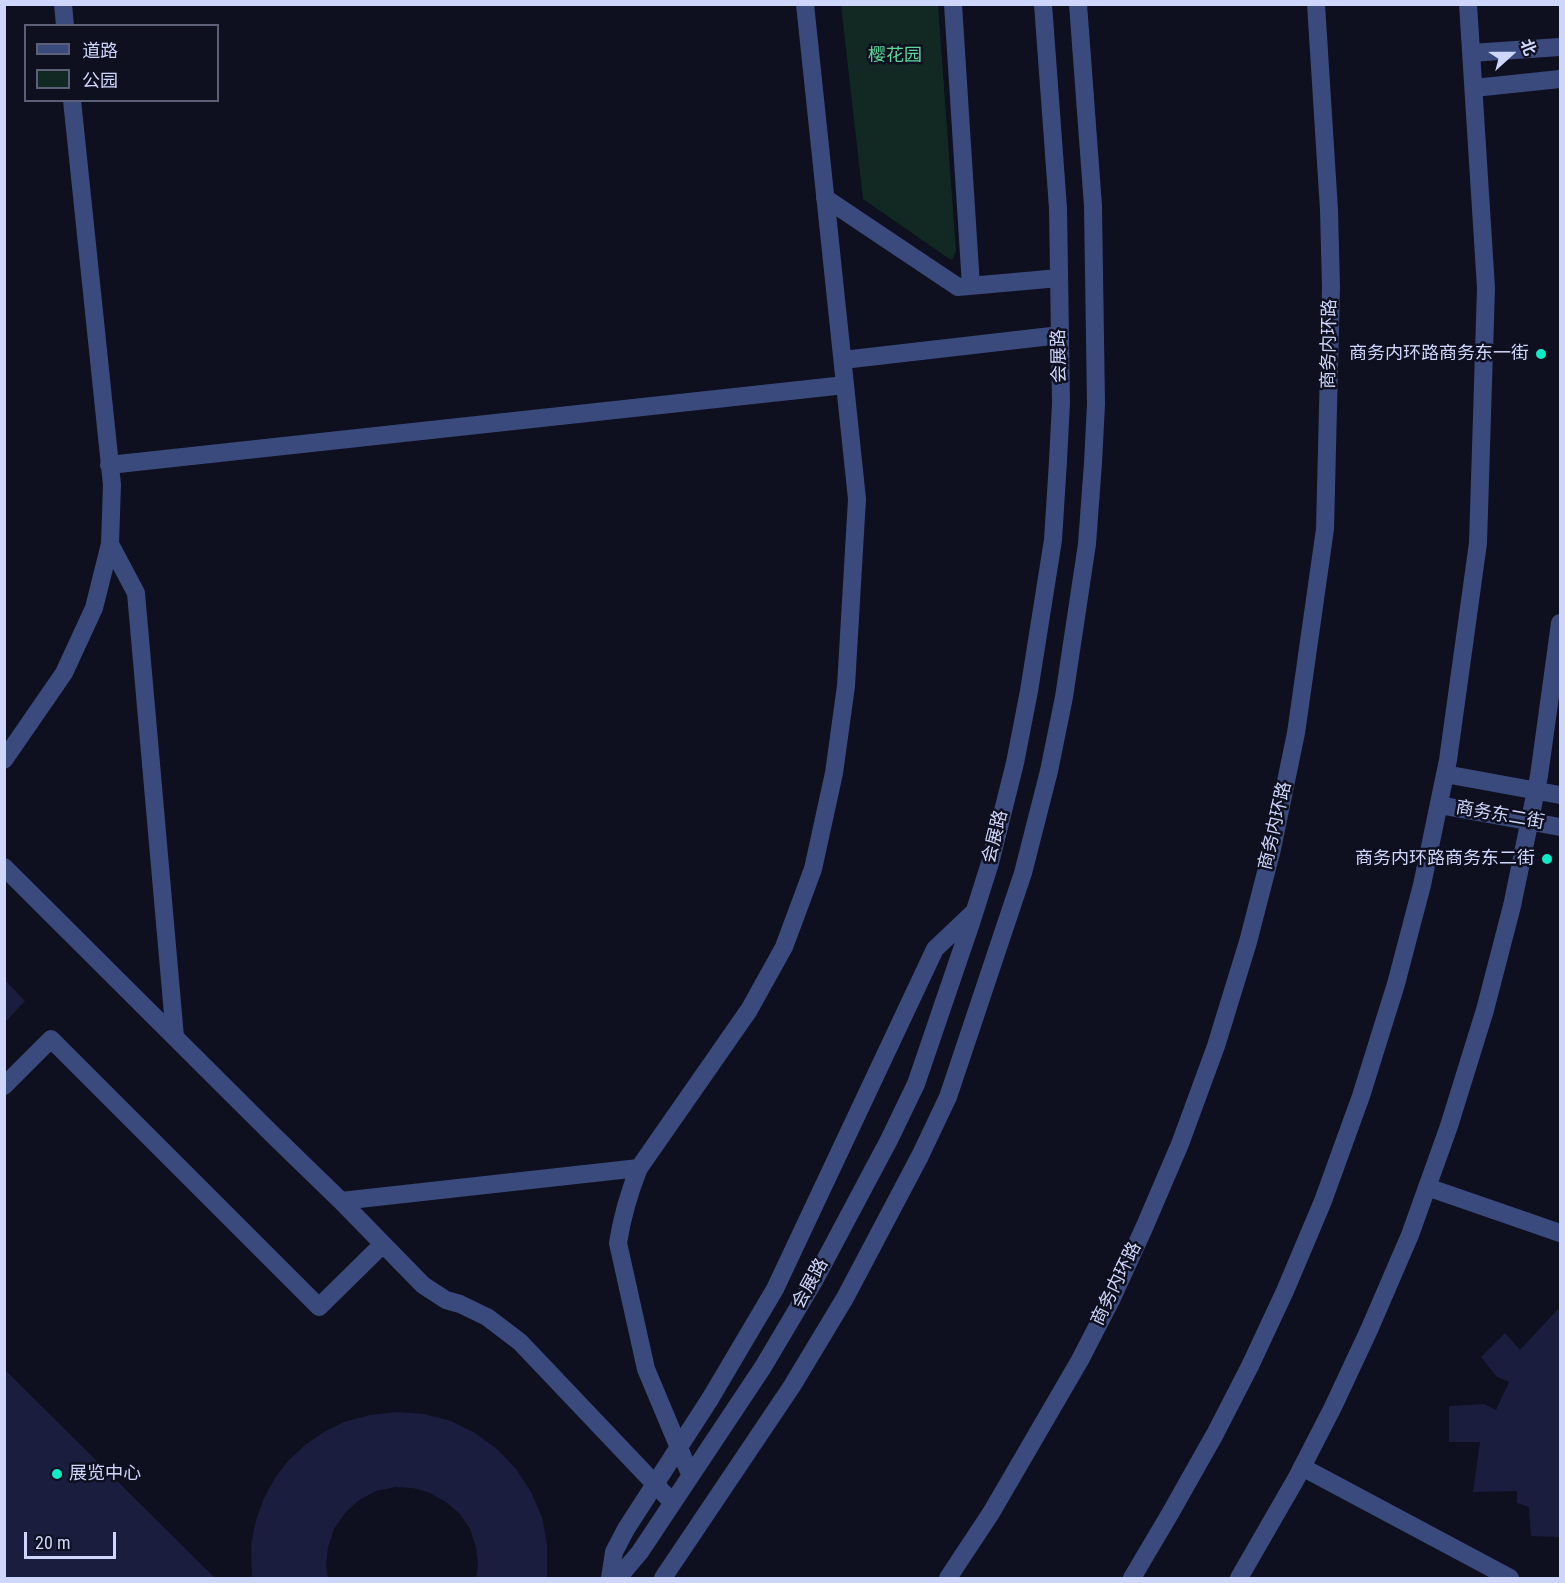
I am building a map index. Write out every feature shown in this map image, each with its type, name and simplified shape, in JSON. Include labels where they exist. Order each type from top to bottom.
[{"type":"street","points":[[63,4],[65,24]]},
{"type":"street","points":[[690,1474],[646,1369],[618,1243],[627,1197],[639,1168],[749,1010],[784,947],[813,869],[834,773],[846,686],[858,499],[805,4]]},
{"type":"street","points":[[953,4],[971,286]]},
{"type":"street","name":"会展路","points":[[618,1578],[640,1552],[763,1367],[814,1281],[889,1140],[916,1083],[990,863],[1015,763],[1053,540],[1061,403],[1058,208],[1043,4]]},
{"type":"street","name":"会展路","points":[[663,1578],[792,1386],[845,1298],[920,1156],[948,1097],[1023,873],[1049,771],[1064,697],[1087,544],[1093,463],[1096,404],[1093,207],[1078,4]]},
{"type":"street","name":"商务内环路","points":[[948,1578],[991,1513],[1080,1360],[1144,1228],[1180,1144],[1215,1046],[1248,942],[1272,849],[1296,733],[1325,530],[1331,286],[1329,210],[1316,4]]},
{"type":"street","points":[[1132,1578],[1210,1444],[1250,1366],[1323,1201],[1361,1096],[1396,984],[1422,885],[1445,774],[1479,543],[1486,288],[1468,4]]},
{"type":"street","points":[[1471,53],[1560,47]]},
{"type":"street","points":[[1474,88],[1560,79]]},
{"type":"street","points":[[4,760],[64,673],[94,608],[110,544],[112,485],[72,102]]},
{"type":"street","points":[[825,198],[958,287],[1059,278]]},
{"type":"street","points":[[843,360],[1060,335]]},
{"type":"street","points":[[110,465],[845,385]]},
{"type":"street","points":[[110,544],[136,593],[175,1037]]},
{"type":"street","points":[[1239,1578],[1302,1467],[1369,1330],[1410,1235],[1449,1126],[1485,1010],[1512,906],[1536,791],[1560,623]]},
{"type":"street","name":"商务东二街","points":[[1445,774],[1560,795]]},
{"type":"street","name":"商务东二街","points":[[1439,805],[1560,827]]},
{"type":"street","points":[[4,867],[341,1201],[423,1286],[446,1300],[487,1317],[520,1342],[672,1502]]},
{"type":"street","points":[[610,1578],[614,1552],[626,1529],[711,1399],[775,1289],[934,949],[975,910]]},
{"type":"street","points":[[4,1086],[51,1039],[320,1307],[382,1245]]},
{"type":"street","points":[[341,1201],[639,1168]]},
{"type":"street","points":[[1427,1187],[1560,1233]]},
{"type":"street","points":[[1302,1467],[1510,1578]]},
{"type":"green space","name":"樱花园","points":[[841,5],[938,5],[956,251],[952,260],[863,199]]},
{"type":"building","points":[[5,980],[25,1001],[5,1022]]},
{"type":"building","points":[[1558,1309],[1560,1312],[1560,1537],[1531,1536],[1529,1507],[1517,1503],[1517,1491],[1473,1492],[1480,1442],[1449,1442],[1449,1406],[1484,1404],[1496,1410],[1509,1382],[1497,1377],[1481,1357],[1505,1333],[1520,1350]]},
{"type":"building","name":"展览中心","points":[[4,1369],[215,1578],[4,1578]]},
{"type":"building","points":[[397,1412],[424,1414],[451,1421],[475,1433],[497,1449],[516,1469],[531,1492],[542,1517],[547,1544],[547,1578],[476,1578],[478,1565],[476,1547],[470,1529],[460,1514],[446,1502],[430,1493],[413,1488],[395,1487],[376,1491],[359,1500],[345,1513],[334,1529],[328,1547],[326,1566],[328,1578],[252,1578],[251,1545],[256,1520],[264,1498],[288,1461],[305,1445],[344,1422],[370,1415]]},
{"type":"place","name":"商务内环路商务东一街","points":[[1541,354]]},
{"type":"place","name":"商务内环路商务东二街","points":[[1547,859]]},
{"type":"place","name":"展览中心","points":[[57,1474]]}]
